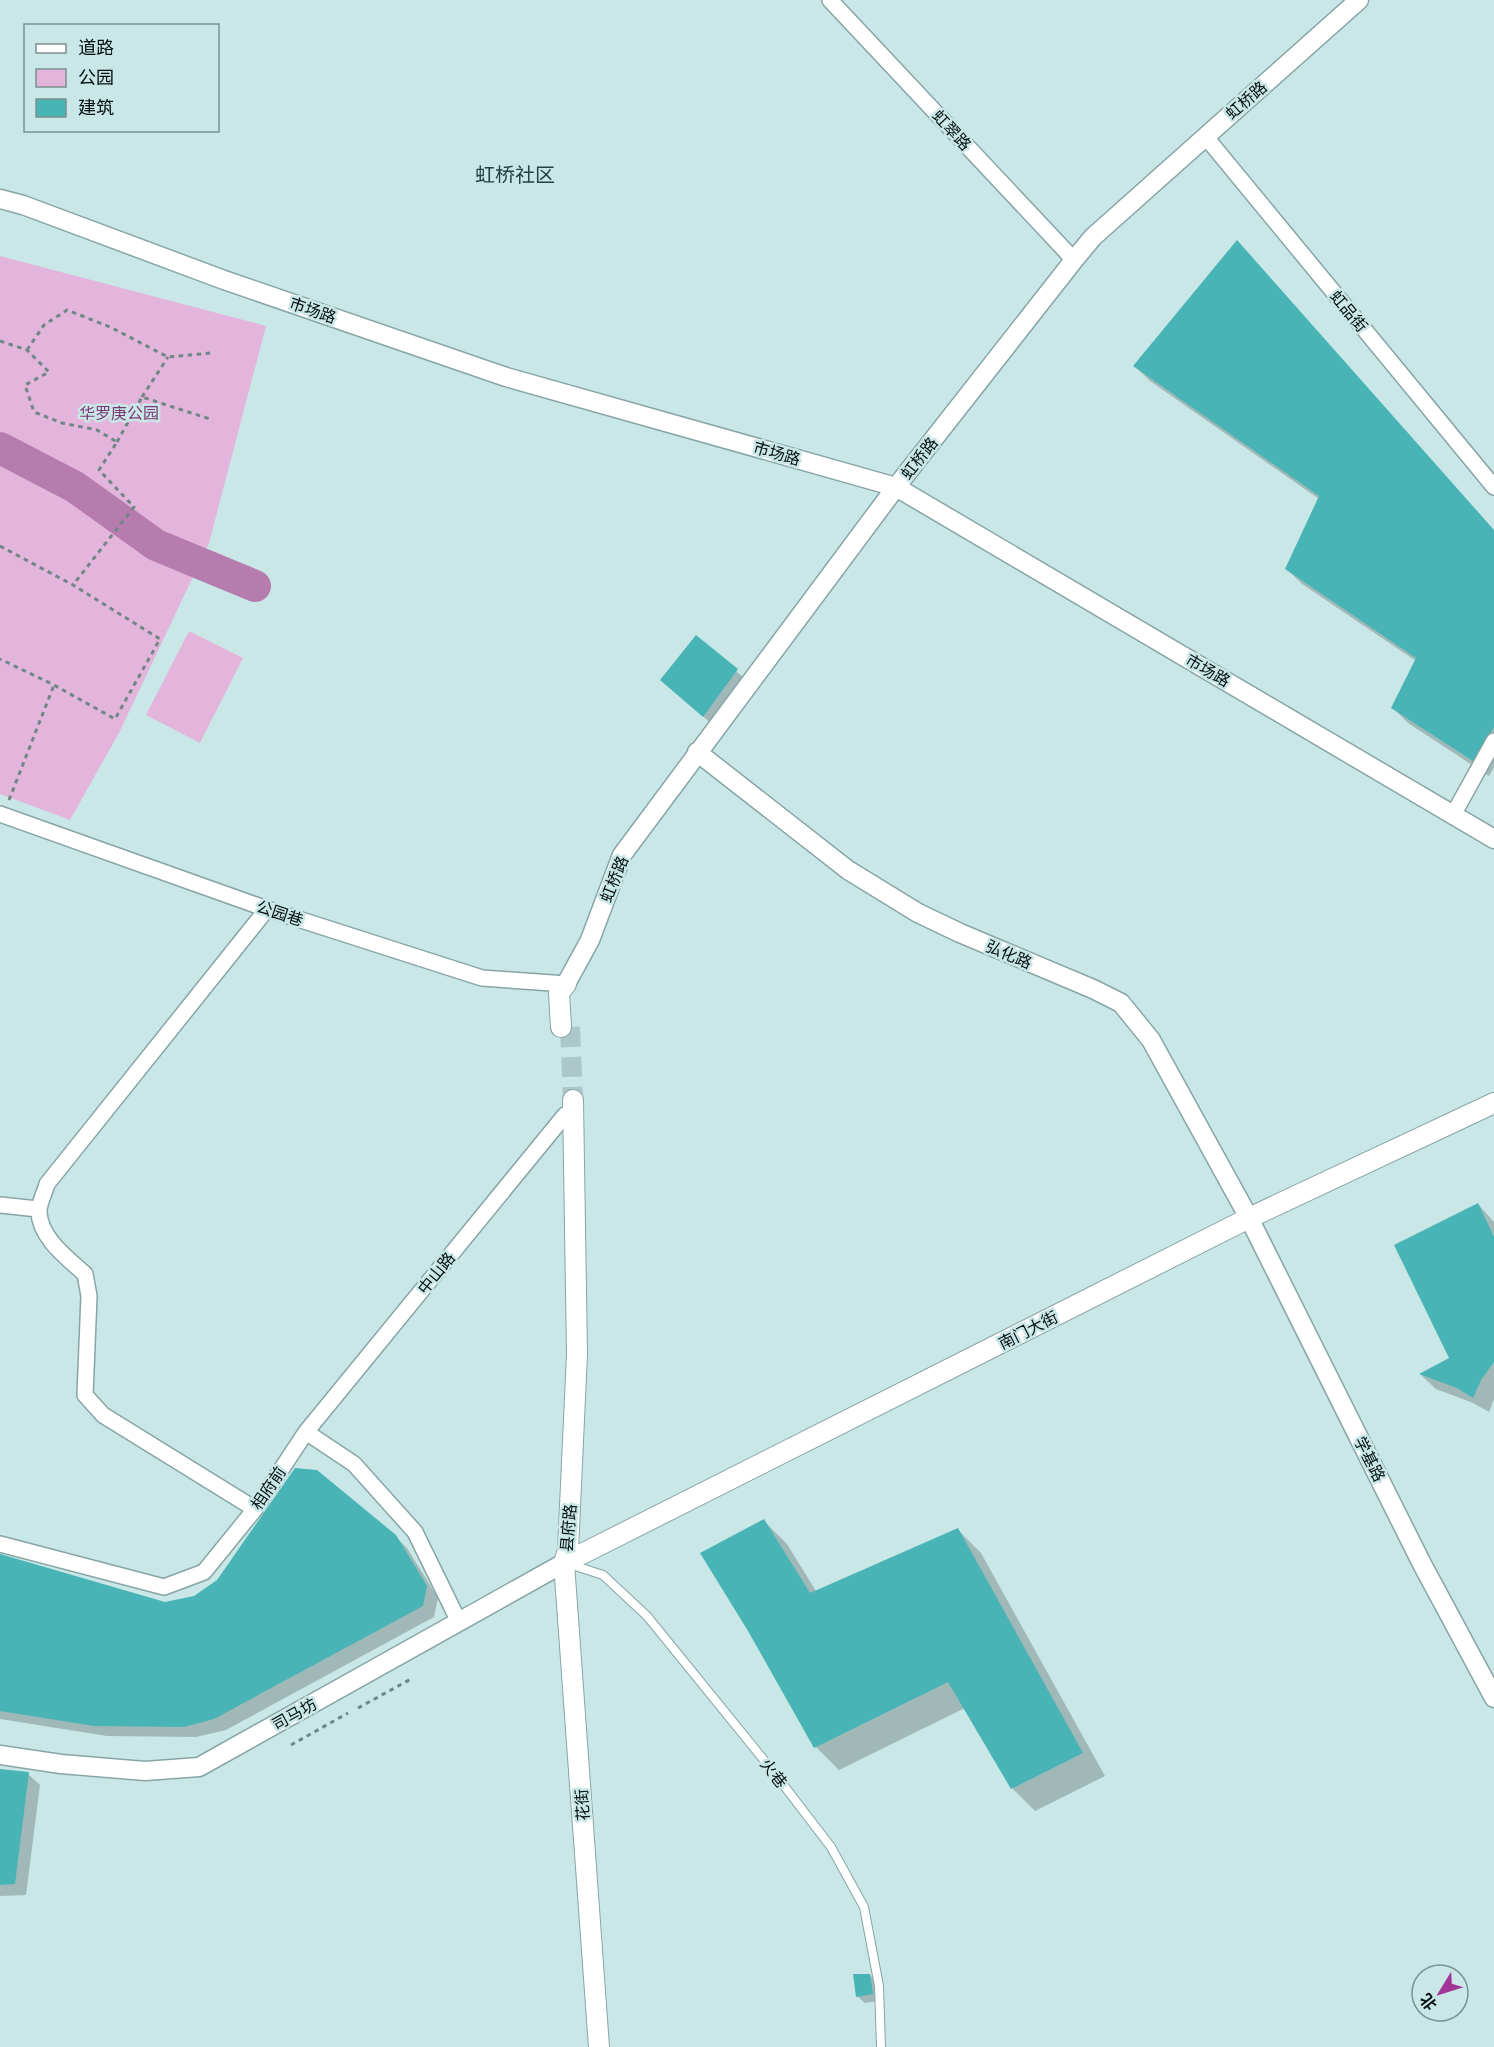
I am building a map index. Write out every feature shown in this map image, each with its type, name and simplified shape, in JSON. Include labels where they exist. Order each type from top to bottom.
[{"type":"main road","points":[[565,1027],[569,995],[566,984]]},
{"type":"main road","name":"南门大街","points":[[564,1563],[1249,1218],[1494,1103]]},
{"type":"main road","name":"县府路","points":[[564,1563],[568,1550],[577,1354],[567,1104]]},
{"type":"main road","name":"花街","points":[[564,1563],[599,2047]]},
{"type":"street","name":"虹翠路","points":[[830,0],[1074,260]]},
{"type":"street","name":"虹桥路","points":[[566,984],[590,940],[622,855],[896,487],[1074,260],[1093,237],[1359,0]]},
{"type":"street","name":"虹品街","points":[[1205,136],[1494,486]]},
{"type":"street","name":"市场路","points":[[0,199],[34,209],[224,280],[506,377],[896,487],[1494,839]]},
{"type":"street","points":[[1454,815],[1494,741]]},
{"type":"street","name":"弘化路","points":[[697,752],[849,870],[918,913],[1121,1003],[1151,1040],[1249,1218]]},
{"type":"street","name":"公园巷","points":[[1,814],[267,909],[482,978],[566,984]]},
{"type":"street","points":[[255,1509],[103,1415],[85,1395],[89,1296],[85,1274],[64,1256],[42,1227],[38,1209],[47,1184],[267,909]]},
{"type":"street","name":"中山路","points":[[306,1432],[567,1104]]},
{"type":"street","points":[[0,1206],[38,1209]]},
{"type":"street","name":"学基路","points":[[1249,1218],[1422,1564],[1494,1698]]},
{"type":"street","points":[[306,1432],[354,1464],[415,1532],[459,1622]]},
{"type":"street","name":"相府前","points":[[0,1544],[164,1587],[204,1572],[255,1509],[306,1432]]},
{"type":"street","name":"司马坊","points":[[0,1755],[61,1764],[145,1771],[200,1767],[564,1563]]},
{"type":"lane","name":"火巷","points":[[564,1563],[603,1575],[647,1616],[772,1770],[831,1847],[864,1906],[879,1986],[881,2047]]},
{"type":"path","points":[[27,350],[44,326],[67,310],[110,327],[168,357],[211,353]]},
{"type":"path","points":[[0,341],[27,350],[49,372],[25,385],[34,412],[62,423],[97,430],[117,442]]},
{"type":"path","points":[[72,585],[134,507],[99,470],[168,357]]},
{"type":"path","points":[[142,397],[213,420]]},
{"type":"path","points":[[0,546],[72,585],[160,639],[115,719],[54,685],[0,659]]},
{"type":"path","points":[[1,814],[54,685]]},
{"type":"path","points":[[357,1708],[411,1679]]},
{"type":"path","points":[[291,1745],[348,1713]]},
{"type":"green space","name":"华罗庚公园","points":[[0,256],[266,326],[209,543],[120,731],[70,820],[0,794]]},
{"type":"green space","points":[[189,631],[243,658],[200,743],[146,715]]},
{"type":"building","points":[[1237,240],[1494,530],[1494,727],[1473,761],[1391,708],[1416,658],[1285,569],[1319,496],[1133,366]]},
{"type":"building","points":[[696,635],[738,669],[703,717],[660,680]]},
{"type":"building","points":[[1478,1203],[1494,1237],[1494,1362],[1481,1380],[1473,1398],[1457,1388],[1419,1374],[1449,1358],[1394,1245]]},
{"type":"building","points":[[295,1468],[317,1470],[396,1535],[427,1586],[423,1606],[214,1719],[184,1727],[94,1726],[0,1711],[0,1554],[165,1602],[194,1596],[217,1580]]},
{"type":"building","points":[[764,1519],[810,1593],[958,1528],[1083,1753],[1011,1789],[948,1682],[814,1748],[748,1631],[700,1553]]},
{"type":"building","points":[[0,1769],[29,1772],[15,1884],[0,1885]]},
{"type":"building","points":[[853,1974],[870,1974],[873,1994],[856,1997]]},
{"type":"waterway","points":[[0,448],[75,487],[156,545],[255,586]]},
{"type":"tunnel","points":[[570,1027],[573,1100]]},
{"type":"district","name":"虹桥社区","points":[[515,174]]}]
